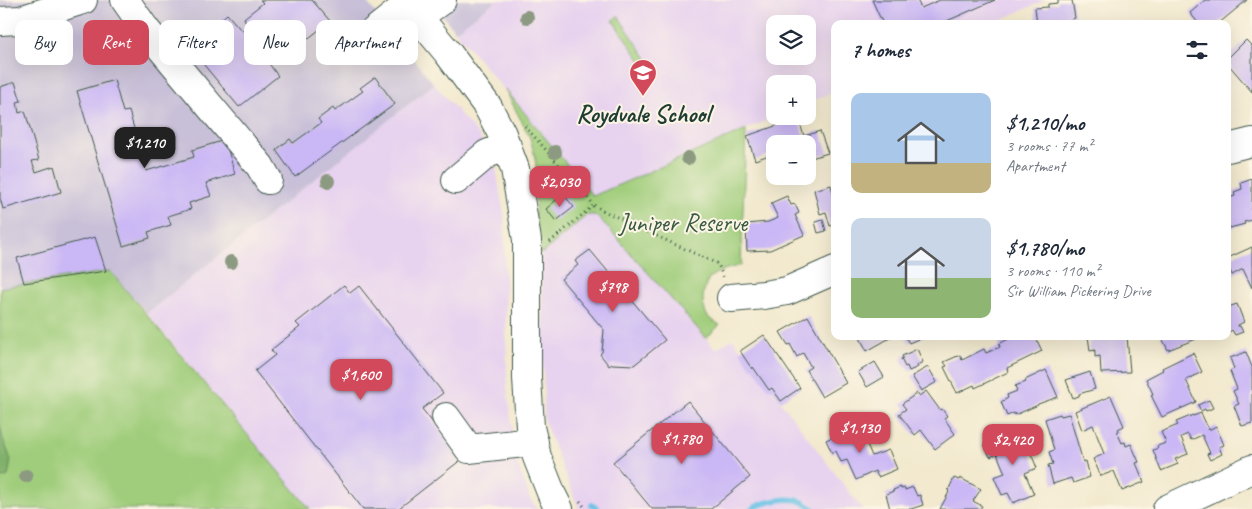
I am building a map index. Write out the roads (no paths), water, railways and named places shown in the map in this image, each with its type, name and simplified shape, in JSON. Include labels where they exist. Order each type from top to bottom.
[{"type":"street","points":[[33,20],[83,0]]},
{"type":"street","points":[[125,0],[146,30],[260,166],[268,180]]},
{"type":"street","points":[[391,20],[410,7],[442,0]]},
{"type":"street","points":[[410,7],[448,53],[488,107],[515,168],[527,240],[539,377],[530,427],[537,456],[552,495],[571,507]]},
{"type":"street","points":[[456,180],[504,140]]},
{"type":"street","points":[[1231,147],[1252,142]]},
{"type":"street","points":[[731,298],[787,291],[831,272]]},
{"type":"street","points":[[446,417],[469,449],[534,442]]},
{"type":"street","points":[[1167,509],[1252,469]]},
{"type":"waterway","points":[[752,509],[784,499],[803,502],[813,509]]},
{"type":"waterway","points":[[592,505],[598,509]]},
{"type":"place","name":"Roydvale School","points":[[643,97]]},
{"type":"park label","name":"Juniper Reserve","points":[[683,222]]}]
